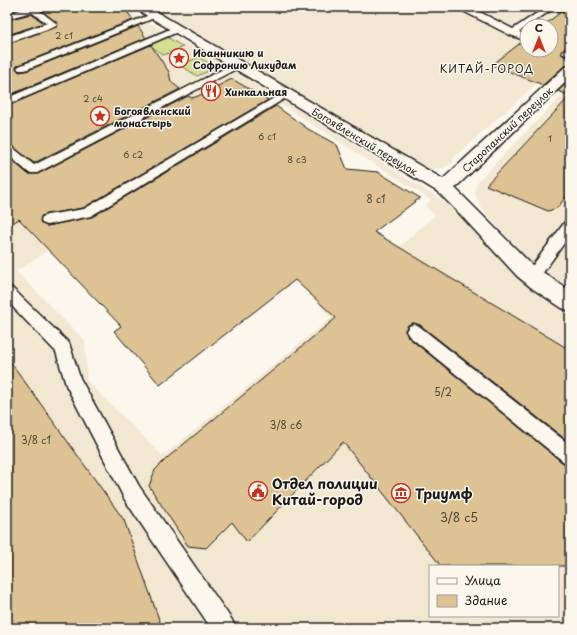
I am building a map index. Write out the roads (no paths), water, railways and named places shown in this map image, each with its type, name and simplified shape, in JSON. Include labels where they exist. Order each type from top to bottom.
[{"type":"street","name":"Богоявленский переулок","points":[[140,7],[444,188],[459,200],[486,232],[532,277],[570,302]]},
{"type":"street","name":"Старопанский переулок","points":[[444,188],[570,70]]},
{"type":"lane","points":[[466,7],[466,9],[519,35]]},
{"type":"lane","points":[[513,33],[551,7]]},
{"type":"lane","points":[[558,7],[566,11]]},
{"type":"lane","points":[[7,40],[53,24],[32,9],[8,15]]},
{"type":"lane","points":[[22,68],[155,16]]},
{"type":"lane","points":[[7,102],[177,28]]},
{"type":"lane","points":[[7,148],[33,170],[237,65]]},
{"type":"lane","points":[[47,220],[87,213],[286,94]]},
{"type":"lane","points":[[532,277],[570,225]]},
{"type":"lane","points":[[7,292],[63,348],[72,380],[132,493],[224,628]]},
{"type":"lane","points":[[414,331],[570,456]]},
{"type":"place","name":"Иоанникию и Софронию Лихудам","points":[[179,58]]},
{"type":"place","name":"Хинкальная","points":[[211,91]]},
{"type":"place","name":"Богоявленский монастырь","points":[[100,116]]},
{"type":"place","name":"Отдел полиции Китай-город","points":[[258,491]]},
{"type":"place","name":"Триумф","points":[[401,493]]},
{"type":"district","name":"КИТАЙ-ГОРОД","points":[[487,68]]}]
